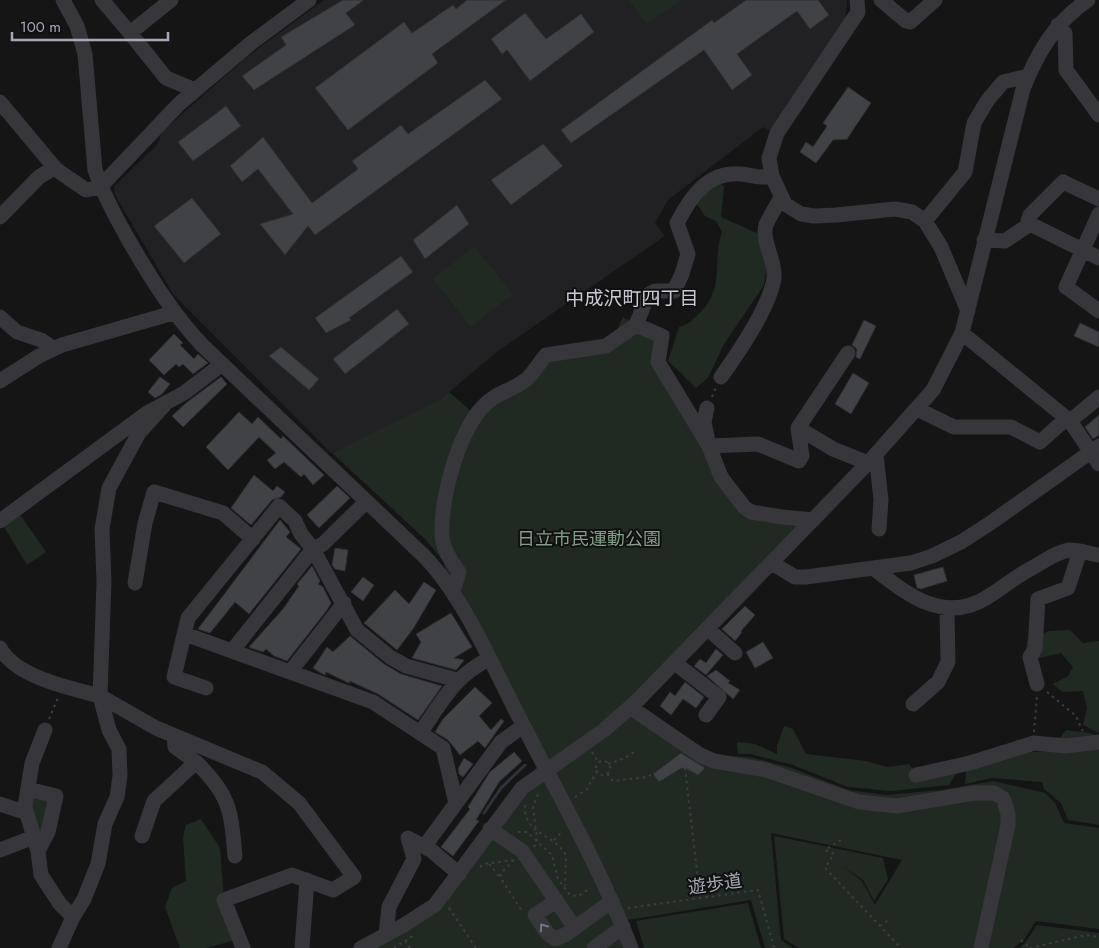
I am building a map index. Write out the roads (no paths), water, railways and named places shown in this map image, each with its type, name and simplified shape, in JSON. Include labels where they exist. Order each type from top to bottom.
[{"type":"street","points":[[63,0],[77,26],[85,54],[92,153],[100,187],[140,259],[173,313],[221,365],[433,564],[453,591],[548,771],[614,905],[631,948]]},
{"type":"street","points":[[102,0],[166,78],[196,90]]},
{"type":"street","points":[[130,33],[171,0]]},
{"type":"street","points":[[0,102],[56,168],[86,190],[100,187],[179,104],[251,43],[309,0]]},
{"type":"street","points":[[868,0],[857,6],[777,133],[769,158],[772,176],[781,198],[796,212],[814,216],[895,209],[912,212],[925,221],[941,247],[968,311]]},
{"type":"street","points":[[881,0],[906,21],[910,22],[935,0]]},
{"type":"street","points":[[361,948],[434,905],[522,788],[548,771],[630,708],[676,663],[813,520],[917,410],[933,390],[962,333],[984,240],[1028,76],[1046,42],[1058,25],[1077,7],[1088,0]]},
{"type":"street","points":[[1058,25],[1065,33],[1066,70],[1099,116]]},
{"type":"street","points":[[925,221],[965,172],[974,123],[987,102],[1003,82],[1028,76]]},
{"type":"street","points":[[0,217],[38,177],[56,168]]},
{"type":"street","points":[[453,591],[459,572],[446,552],[442,535],[446,496],[455,458],[480,410],[498,393],[524,381],[546,355],[606,346],[636,325],[648,295],[654,291],[674,291],[688,254],[677,223],[683,211],[704,184],[717,176],[740,174],[764,178],[772,176]]},
{"type":"street","points":[[1030,224],[1028,221],[1030,215],[1063,182],[1099,199]]},
{"type":"street","points":[[721,377],[738,354],[767,301],[774,278],[766,226],[781,198]]},
{"type":"street","points":[[1099,214],[1066,287],[1099,311]]},
{"type":"street","points":[[984,240],[1005,241],[1030,224]]},
{"type":"street","points":[[1030,224],[1099,258]]},
{"type":"street","points":[[0,381],[54,349],[173,313]]},
{"type":"street","points":[[0,317],[17,332],[41,340],[54,349]]},
{"type":"street","points":[[636,325],[662,336],[658,362],[708,446],[721,477],[745,508],[766,515],[813,520]]},
{"type":"street","points":[[772,563],[796,577],[910,563],[961,542],[1096,453],[1069,420],[962,333]]},
{"type":"street","points":[[708,446],[758,444],[800,461],[802,456],[798,428],[848,353]]},
{"type":"street","points":[[0,521],[146,414],[184,393],[221,365]]},
{"type":"street","points":[[917,410],[954,427],[1011,428],[1040,442],[1099,397]]},
{"type":"street","points":[[59,948],[73,917],[84,899],[98,864],[105,824],[117,797],[120,776],[119,749],[109,730],[100,696],[104,582],[102,529],[109,488],[139,433],[167,402]]},
{"type":"street","points":[[707,408],[704,422],[708,446]]},
{"type":"street","points":[[798,428],[810,433],[833,449],[872,458]]},
{"type":"street","points":[[872,458],[881,500],[879,530]]},
{"type":"street","points":[[135,583],[145,523],[154,492],[223,513],[253,539]]},
{"type":"street","points":[[232,651],[313,549],[323,544],[366,502]]},
{"type":"street","points":[[206,688],[174,677],[188,618],[279,506],[295,521],[300,534],[313,549],[357,630],[390,657],[406,666],[457,680]]},
{"type":"street","points":[[872,568],[900,589],[932,605],[947,610],[968,607],[984,599],[1059,552],[1071,550],[1099,555]]},
{"type":"street","points":[[1037,684],[1030,657],[1035,649],[1038,599],[1068,588],[1080,551]]},
{"type":"street","points":[[290,672],[344,603]]},
{"type":"street","points":[[912,704],[938,682],[948,662],[947,610]]},
{"type":"street","points":[[708,629],[735,653]]},
{"type":"street","points":[[184,634],[373,702],[443,748],[456,803]]},
{"type":"street","points":[[2,658],[47,681],[100,696],[174,736],[262,772],[299,803],[354,877],[333,890],[292,875],[224,900],[243,948]]},
{"type":"street","points":[[420,733],[457,680],[470,668],[489,659]]},
{"type":"street","points":[[676,663],[719,697],[706,715]]},
{"type":"street","points":[[630,708],[700,754],[714,761],[766,770],[859,802],[897,806],[974,793],[994,793],[1003,798],[1008,814],[1008,825],[981,948]]},
{"type":"street","points":[[424,847],[501,742],[523,726]]},
{"type":"street","points":[[45,730],[32,763],[25,807],[36,844],[41,875],[60,904],[73,917]]},
{"type":"street","points":[[174,736],[175,746],[196,762],[223,792],[229,807],[235,856]]},
{"type":"street","points":[[916,775],[970,763],[1034,743],[1066,746],[1094,743]]},
{"type":"street","points":[[142,836],[154,801],[196,762]]},
{"type":"street","points":[[0,850],[36,844],[48,832],[56,796],[28,789]]},
{"type":"street","points":[[0,804],[27,813]]},
{"type":"street","points":[[490,829],[540,877],[575,928]]},
{"type":"street","points":[[386,935],[389,907],[414,859],[408,838],[424,847],[459,874]]},
{"type":"street","points":[[302,948],[307,880]]},
{"type":"street","points":[[556,901],[535,915],[548,934],[555,939],[560,938],[614,905]]},
{"type":"street","points":[[594,948],[623,927]]},
{"type":"waterway","points":[[484,813],[501,788],[525,765]]},
{"type":"district","name":"中成沢町四丁目","points":[[632,298]]},
{"type":"park label","name":"日立市民運動公園","points":[[589,539]]}]
